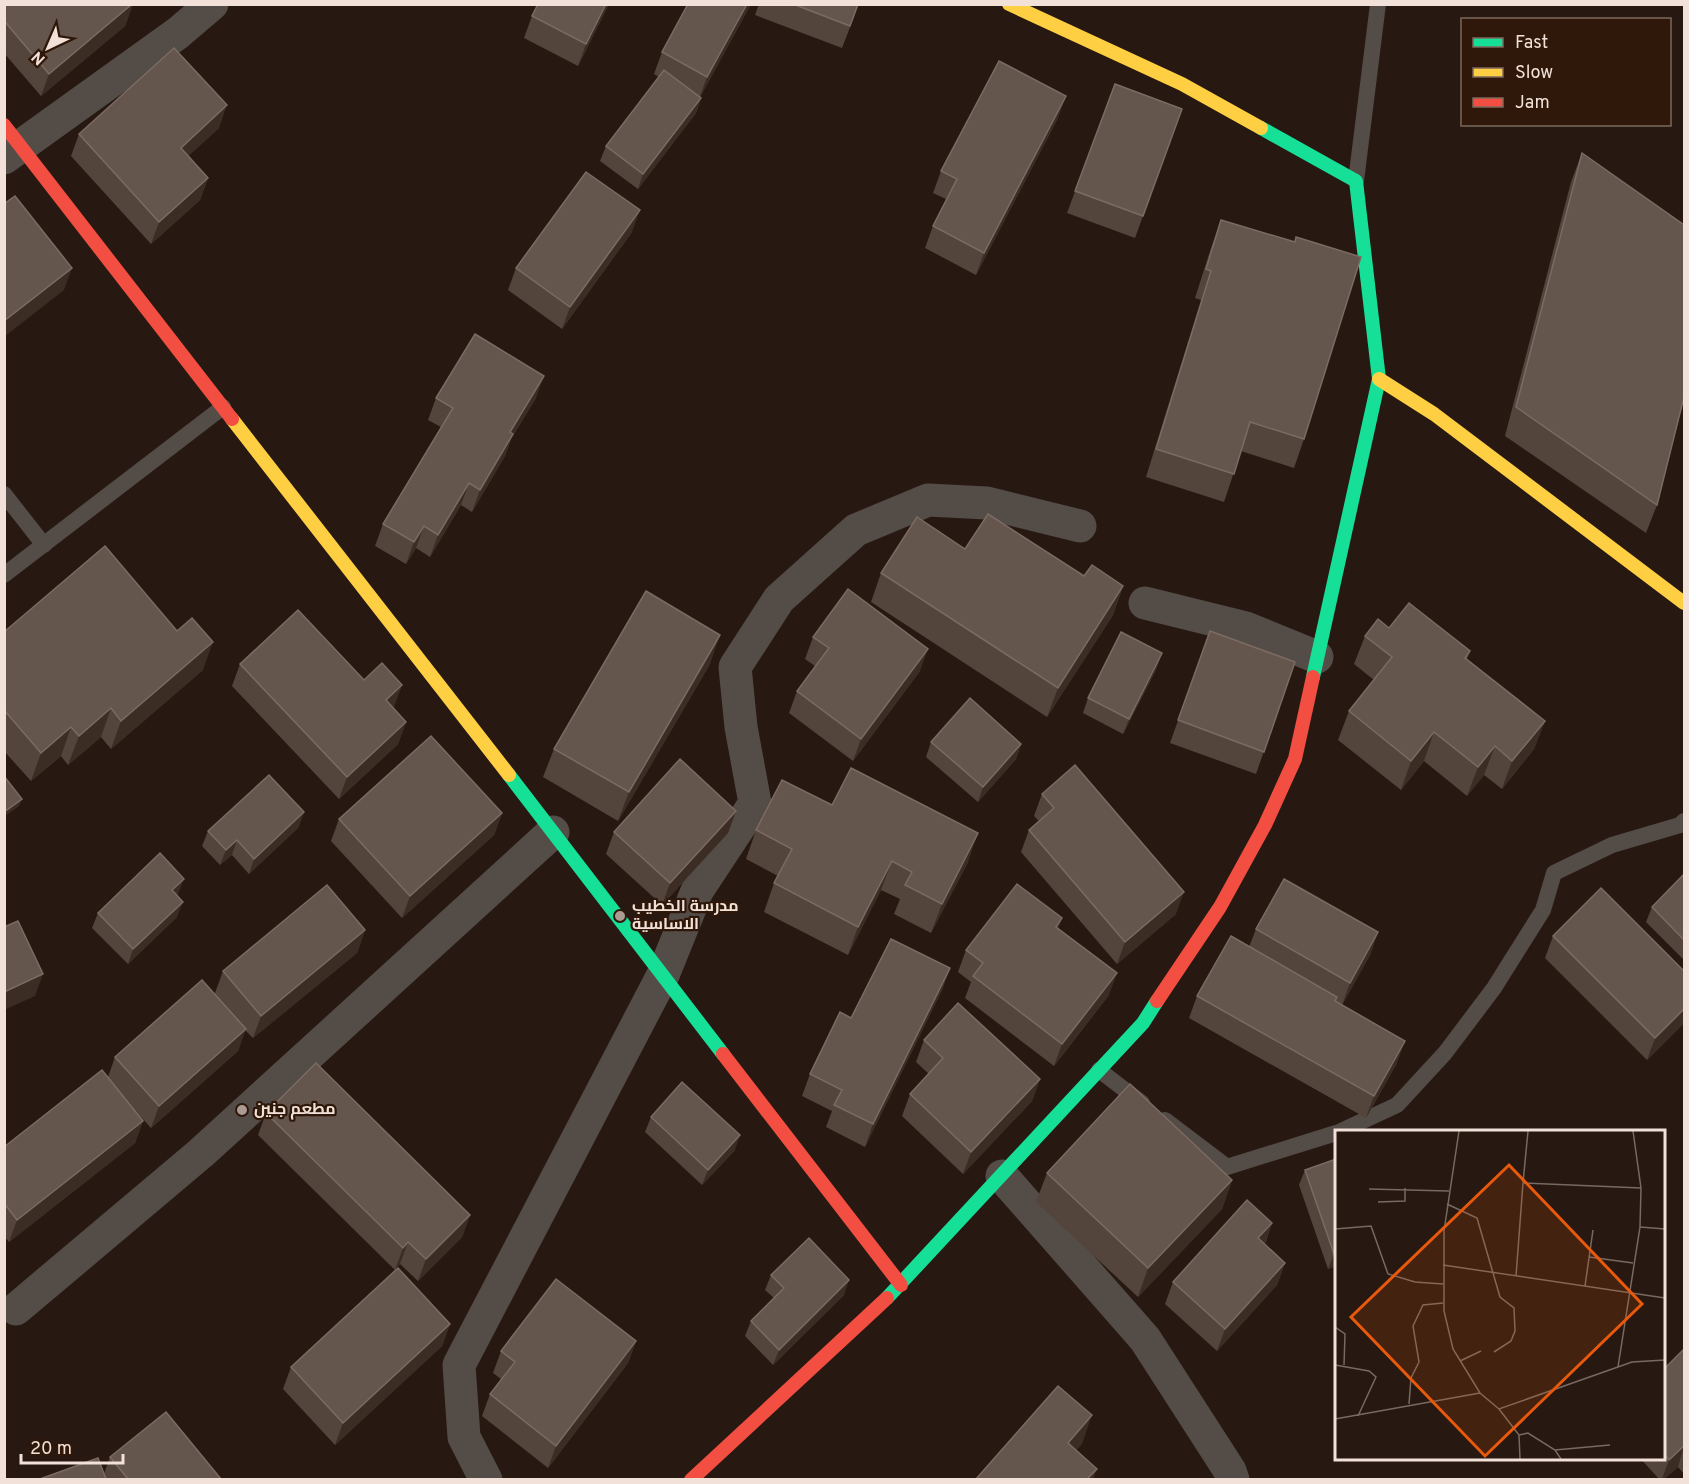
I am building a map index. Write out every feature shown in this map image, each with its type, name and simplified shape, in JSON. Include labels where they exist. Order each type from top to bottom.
[{"type":"street","points":[[212,4],[178,33],[10,143],[223,407],[901,1285]]},
{"type":"street","points":[[691,1479],[901,1285],[1100,1071],[1150,1013],[1220,907],[1265,825],[1295,759],[1379,379],[1356,182],[1182,84],[1009,4]]},
{"type":"street","points":[[1379,379],[1434,414],[1684,603]]},
{"type":"street","points":[[486,1479],[464,1437],[459,1365],[663,975],[697,891],[754,803],[741,727],[735,667],[779,599],[856,530],[928,500],[987,503],[1080,526]]},
{"type":"street","points":[[1145,603],[1246,628],[1317,657]]},
{"type":"street","points":[[8,1308],[201,1153],[552,832]]},
{"type":"street","points":[[1002,1176],[1145,1339],[1233,1479]]},
{"type":"lane","points":[[1356,182],[1378,4]]},
{"type":"lane","points":[[4,575],[223,407]]},
{"type":"lane","points":[[4,494],[44,545]]},
{"type":"lane","points":[[1342,1130],[1397,1105],[1445,1053],[1494,988],[1543,910],[1554,873],[1612,845],[1680,825],[1684,821]]},
{"type":"lane","points":[[1100,1071],[1227,1167],[1335,1133]]},
{"type":"building","points":[[4,4],[132,4],[49,74],[6,23],[4,24]]},
{"type":"building","points":[[538,4],[606,4],[586,44],[532,16]]},
{"type":"building","points":[[688,4],[747,4],[707,77],[662,52]]},
{"type":"building","points":[[793,4],[858,4],[850,26]]},
{"type":"building","points":[[174,48],[227,105],[181,148],[208,178],[159,222],[79,134]]},
{"type":"building","points":[[999,61],[1066,96],[984,253],[933,226],[957,179],[941,171]]},
{"type":"building","points":[[664,70],[701,98],[643,174],[606,146]]},
{"type":"building","points":[[1115,84],[1182,109],[1143,216],[1075,191]]},
{"type":"building","points":[[1582,153],[1684,225],[1684,397],[1657,505],[1516,407]]},
{"type":"building","points":[[586,172],[640,210],[570,307],[516,268]]},
{"type":"building","points":[[15,196],[72,268],[4,321],[4,204]]},
{"type":"building","points":[[1221,220],[1295,242],[1296,237],[1361,257],[1304,439],[1250,422],[1234,474],[1156,449],[1211,271],[1206,269]]},
{"type":"building","points":[[475,334],[544,376],[510,432],[513,434],[480,490],[469,483],[438,535],[424,526],[414,542],[383,524],[453,408],[436,398]]},
{"type":"building","points":[[988,514],[1084,576],[1092,565],[1123,586],[1058,688],[881,573],[917,517],[965,549]]},
{"type":"building","points":[[105,546],[177,631],[192,618],[213,642],[121,721],[111,708],[79,736],[71,727],[41,753],[4,710],[4,632]]},
{"type":"building","points":[[848,589],[928,649],[861,739],[797,691],[829,648],[813,637]]},
{"type":"building","points":[[646,591],[720,635],[629,792],[554,749]]},
{"type":"building","points":[[1409,603],[1470,651],[1465,658],[1545,721],[1512,761],[1495,746],[1478,767],[1434,732],[1411,761],[1349,711],[1392,657],[1365,636],[1378,619],[1389,628]]},
{"type":"building","points":[[298,610],[364,680],[382,663],[402,685],[386,700],[406,722],[347,777],[240,664]]},
{"type":"building","points":[[1210,631],[1295,662],[1264,752],[1178,720]]},
{"type":"building","points":[[1121,632],[1162,653],[1129,719],[1088,698]]},
{"type":"building","points":[[970,698],[1021,744],[983,787],[931,742]]},
{"type":"building","points":[[431,736],[502,813],[410,896],[339,819]]},
{"type":"building","points":[[680,759],[736,811],[670,883],[614,832]]},
{"type":"building","points":[[1075,765],[1184,892],[1125,942],[1029,830],[1054,808],[1042,794]]},
{"type":"building","points":[[851,768],[978,833],[942,904],[905,885],[912,872],[892,861],[858,927],[774,883],[792,849],[756,830],[782,780],[832,805]]},
{"type":"building","points":[[269,775],[304,812],[254,859],[237,840],[226,850],[208,831]]},
{"type":"building","points":[[4,776],[22,799],[4,812]]},
{"type":"building","points":[[160,853],[184,879],[172,890],[183,902],[133,949],[98,913]]},
{"type":"building","points":[[1684,874],[1684,940],[1652,907]]},
{"type":"building","points":[[1284,879],[1378,932],[1350,983],[1256,929]]},
{"type":"building","points":[[1017,884],[1062,918],[1056,927],[1117,973],[1062,1044],[973,976],[983,963],[966,950]]},
{"type":"building","points":[[327,885],[365,930],[261,1016],[223,971]]},
{"type":"building","points":[[1601,888],[1684,971],[1684,1009],[1655,1038],[1553,936]]},
{"type":"building","points":[[18,921],[43,974],[4,992],[4,927]]},
{"type":"building","points":[[1231,936],[1337,997],[1335,1001],[1405,1041],[1374,1096],[1197,996]]},
{"type":"building","points":[[891,939],[950,968],[873,1124],[834,1105],[842,1090],[810,1074],[840,1012],[851,1018]]},
{"type":"building","points":[[202,980],[246,1029],[159,1106],[115,1057]]},
{"type":"building","points":[[958,1003],[1040,1079],[971,1152],[910,1094],[943,1058],[924,1040]]},
{"type":"building","points":[[316,1063],[470,1215],[426,1259],[408,1242],[403,1248],[266,1113]]},
{"type":"building","points":[[102,1070],[143,1121],[17,1220],[4,1203],[4,1147]]},
{"type":"building","points":[[682,1082],[740,1135],[708,1170],[651,1117]]},
{"type":"building","points":[[1130,1084],[1232,1180],[1148,1268],[1047,1173]]},
{"type":"building","points":[[1335,1159],[1334,1254],[1305,1170]]},
{"type":"building","points":[[1247,1200],[1272,1223],[1258,1238],[1285,1263],[1225,1329],[1173,1282]]},
{"type":"building","points":[[809,1238],[849,1280],[779,1350],[751,1321],[784,1288],[771,1275]]},
{"type":"building","points":[[398,1268],[450,1324],[343,1423],[291,1367]]},
{"type":"building","points":[[556,1279],[636,1341],[556,1446],[490,1394],[515,1362],[501,1351]]},
{"type":"building","points":[[1684,1349],[1684,1446],[1669,1460],[1665,1455],[1665,1368]]},
{"type":"building","points":[[1058,1386],[1092,1415],[1068,1443],[1097,1469],[1088,1478],[1090,1479],[976,1479]]},
{"type":"building","points":[[166,1412],[221,1479],[128,1479],[110,1457]]},
{"type":"building","points":[[98,1458],[106,1479],[40,1479]]},
{"type":"traffic: fast","points":[[1261,128],[1356,181],[1379,379],[1313,677]]},
{"type":"traffic: fast","points":[[509,775],[723,1054]]},
{"type":"traffic: fast","points":[[887,1298],[1143,1023],[1157,1001]]},
{"type":"traffic: slow","points":[[1009,4],[1182,84],[1261,128]]},
{"type":"traffic: slow","points":[[1379,379],[1434,414],[1684,603]]},
{"type":"traffic: slow","points":[[232,419],[509,775]]},
{"type":"traffic: jam","points":[[4,125],[232,419]]},
{"type":"traffic: jam","points":[[1157,1001],[1220,907],[1265,825],[1295,759],[1313,677]]},
{"type":"traffic: jam","points":[[723,1054],[901,1285]]},
{"type":"traffic: jam","points":[[691,1480],[887,1298]]},
{"type":"place","name":"مدرسة الخطيب الاساسية","points":[[620,916]]},
{"type":"place","name":"مطعم جنين","points":[[242,1110]]}]
